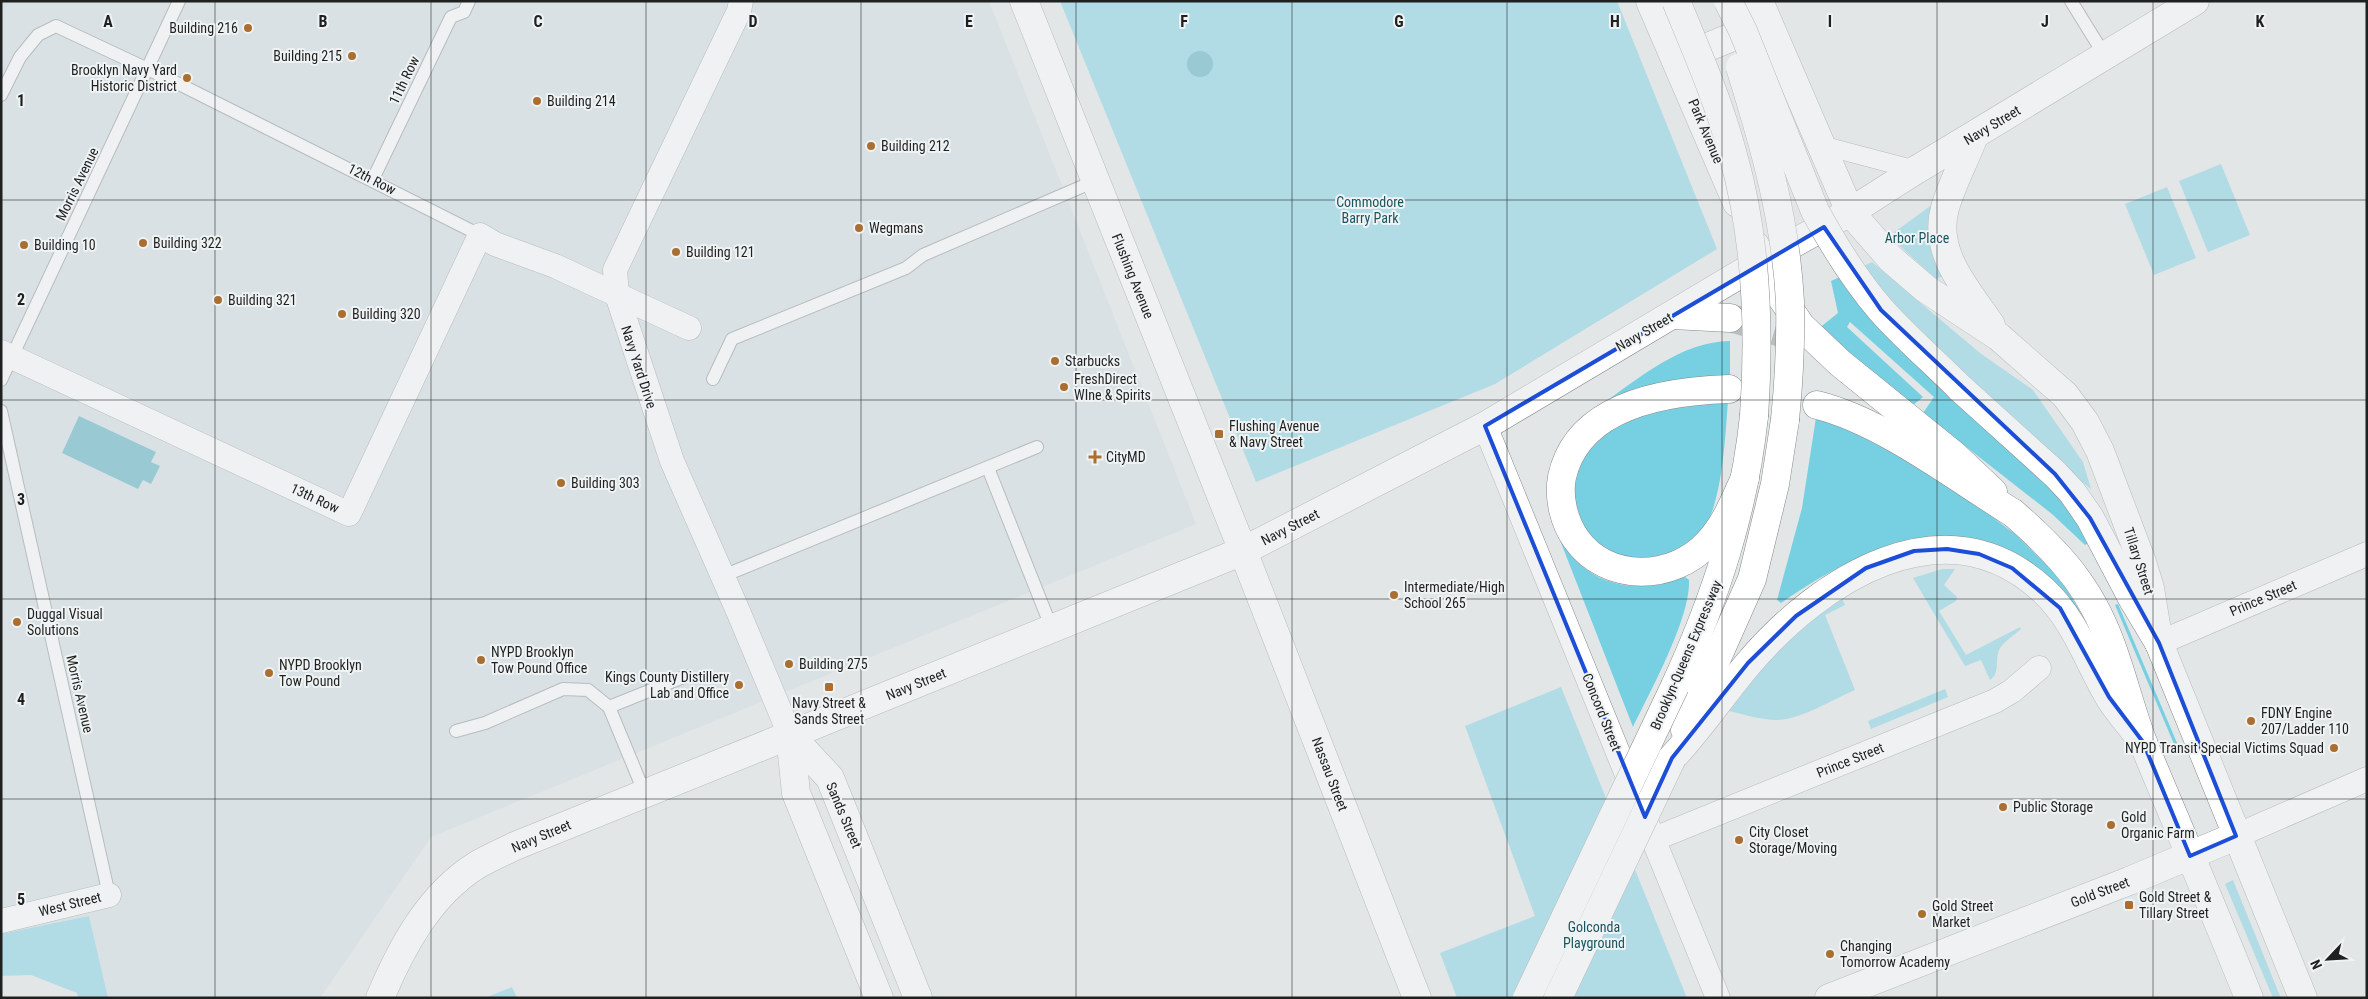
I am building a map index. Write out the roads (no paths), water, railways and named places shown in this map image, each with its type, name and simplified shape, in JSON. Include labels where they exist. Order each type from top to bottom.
[{"type":"main road","name":"Flushing Avenue","points":[[1024,1],[1243,551]]},
{"type":"main road","name":"Park Avenue","points":[[1650,1],[1762,261]]},
{"type":"main road","name":"Brooklyn-Queens Expressway","points":[[1527,998],[1675,686],[1704,620],[1723,566],[1745,478],[1754,416],[1756,379],[1756,296],[1748,223],[1734,156],[1723,120],[1676,1]]},
{"type":"main road","points":[[1708,702],[1752,579],[1775,484],[1785,420],[1790,343],[1790,301],[1780,217],[1757,122],[1740,68],[1715,1]]},
{"type":"main road","points":[[1728,1],[1815,211],[1848,266],[1881,310],[1960,388],[2055,474],[2072,492],[2090,518],[2132,598],[2159,643]]},
{"type":"main road","name":"Navy Street","points":[[380,998],[407,940],[438,898],[476,866],[515,846],[1243,551],[1485,426],[1762,261],[1850,212],[2195,1]]},
{"type":"main road","points":[[1676,60],[1764,12],[1850,212]]},
{"type":"main road","points":[[1974,136],[1944,210],[1944,239],[1948,257],[1960,281],[1999,337]]},
{"type":"main road","name":"Tillary Street","points":[[1850,212],[1891,259],[1926,289],[1999,337],[2065,395],[2085,422],[2100,452],[2142,562],[2150,588],[2159,643],[2303,998]]},
{"type":"main road","points":[[1762,261],[1792,315],[1830,357],[1955,456],[2075,573],[2092,600],[2116,657],[2143,742],[2249,998]]},
{"type":"main road","points":[[1673,315],[1730,318]]},
{"type":"main road","points":[[1729,389],[1690,391],[1666,396],[1616,411],[1602,419],[1580,439],[1572,450],[1564,467],[1561,483],[1562,502],[1566,518],[1576,538],[1589,553],[1604,563],[1620,569],[1654,573],[1672,568],[1690,558],[1707,544],[1724,524],[1745,478]]},
{"type":"main road","points":[[1817,405],[1842,413],[1880,431],[2013,513]]},
{"type":"main road","points":[[1558,998],[1672,758],[1708,702],[1796,616],[1831,589],[1866,568],[1914,551],[1947,550],[1979,554],[2028,577],[2045,591],[2060,608],[2075,631],[2109,697],[2143,742]]},
{"type":"main road","name":"Nassau Street","points":[[1243,551],[1417,998]]},
{"type":"main road","points":[[790,735],[796,793],[879,998]]},
{"type":"main road","name":"Sands Street","points":[[790,735],[830,778],[918,998]]},
{"type":"main road","name":"Gold Street","points":[[1830,998],[2190,856],[2236,836]]},
{"type":"street","name":"Navy Yard Drive","points":[[741,1],[739,11],[615,270],[617,295],[666,446],[790,735]]},
{"type":"street","points":[[1821,145],[1916,170]]},
{"type":"street","name":"12th Row","points":[[480,235],[495,244],[555,266],[689,328]]},
{"type":"street","name":"13th Row","points":[[5,355],[349,514],[480,235]]},
{"type":"street","name":"Concord Street","points":[[1485,426],[1718,998]]},
{"type":"street","name":"Prince Street","points":[[2159,643],[2367,554]]},
{"type":"street","name":"Prince Street","points":[[1654,839],[1995,701],[2012,691],[2039,668]]},
{"type":"street","name":"Gold Street","points":[[2236,836],[2367,779]]},
{"type":"street","name":"West Street","points":[[1,921],[109,895]]},
{"type":"lane","name":"Morris Avenue","points":[[1,380],[5,355],[141,86],[179,1]]},
{"type":"lane","name":"11th Row","points":[[373,179],[451,18],[464,12],[470,1]]},
{"type":"lane","points":[[2071,1],[2105,56]]},
{"type":"lane","name":"12th Row","points":[[1,95],[20,57],[38,35],[56,26],[373,179],[480,235]]},
{"type":"lane","points":[[713,379],[732,339],[906,268],[923,255],[1095,181]]},
{"type":"lane","name":"Morris Avenue","points":[[1,411],[109,895]]},
{"type":"lane","points":[[723,576],[1037,447]]},
{"type":"lane","points":[[988,468],[1052,629]]},
{"type":"lane","points":[[609,708],[686,676]]},
{"type":"lane","points":[[456,731],[485,723],[563,690],[588,690],[609,708],[645,794]]},
{"type":"tunnel","points":[[1734,319],[1778,332],[1811,346]]},
{"type":"place","name":"Building 216","points":[[248,28]]},
{"type":"place","name":"Building 215","points":[[352,56]]},
{"type":"place","name":"Brooklyn Navy Yard Historic District","points":[[187,78]]},
{"type":"place","name":"Building 214","points":[[537,101]]},
{"type":"place","name":"Building 212","points":[[871,146]]},
{"type":"place","name":"Wegmans","points":[[859,228]]},
{"type":"place","name":"Building 322","points":[[143,243]]},
{"type":"place","name":"Building 10","points":[[24,245]]},
{"type":"place","name":"Building 121","points":[[676,252]]},
{"type":"place","name":"Building 321","points":[[218,300]]},
{"type":"place","name":"Building 320","points":[[342,314]]},
{"type":"place","name":"Starbucks","points":[[1055,361]]},
{"type":"place","name":"FreshDirect WIne & Spirits","points":[[1064,387]]},
{"type":"place","name":"Flushing Avenue & Navy Street","points":[[1219,434]]},
{"type":"place","name":"CityMD","points":[[1095,457]]},
{"type":"place","name":"Building 303","points":[[561,483]]},
{"type":"place","name":"Intermediate/High School 265","points":[[1394,595]]},
{"type":"place","name":"Duggal Visual Solutions","points":[[17,622]]},
{"type":"place","name":"NYPD Brooklyn Tow Pound Office","points":[[481,660]]},
{"type":"place","name":"Building 275","points":[[789,664]]},
{"type":"place","name":"NYPD Brooklyn Tow Pound","points":[[269,673]]},
{"type":"place","name":"Kings County Distillery Lab and Office","points":[[739,685]]},
{"type":"place","name":"Navy Street & Sands Street","points":[[829,687]]},
{"type":"place","name":"FDNY Engine 207/Ladder 110","points":[[2251,721]]},
{"type":"place","name":"NYPD Transit Special Victims Squad","points":[[2334,748]]},
{"type":"place","name":"Public Storage","points":[[2003,807]]},
{"type":"place","name":"Gold Organic Farm","points":[[2111,825]]},
{"type":"place","name":"City Closet Storage/Moving","points":[[1739,840]]},
{"type":"place","name":"Gold Street & Tillary Street","points":[[2129,905]]},
{"type":"place","name":"Gold Street Market","points":[[1922,914]]},
{"type":"place","name":"Changing Tomorrow Academy","points":[[1830,954]]},
{"type":"park label","name":"Commodore Barry Park","points":[[1370,210]]},
{"type":"park label","name":"Arbor Place","points":[[1917,238]]},
{"type":"park label","name":"Golconda Playground","points":[[1594,936]]}]
